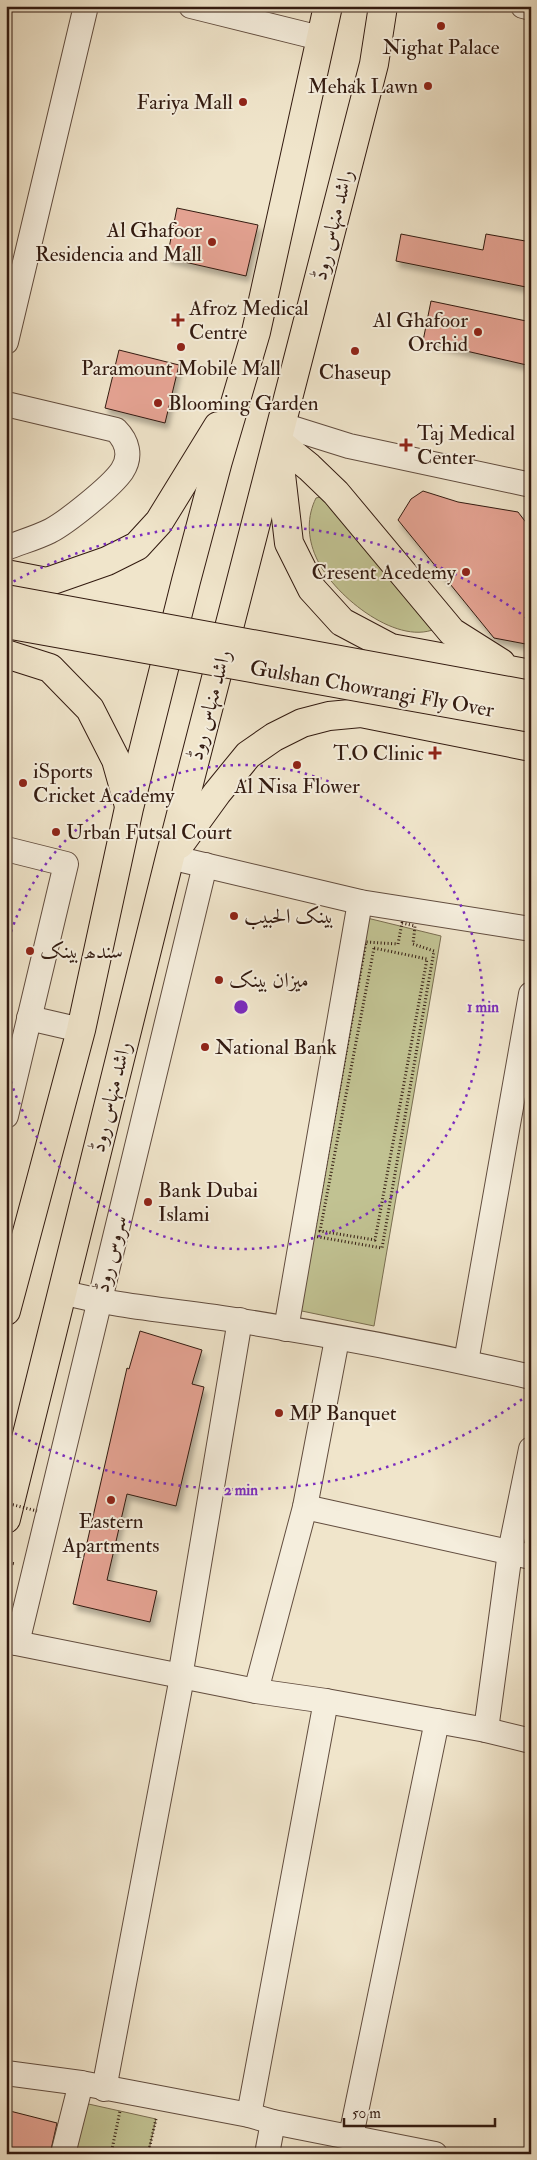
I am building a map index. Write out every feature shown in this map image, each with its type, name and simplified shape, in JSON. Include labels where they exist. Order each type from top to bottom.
[{"type":"main road","points":[[6,1311],[81,1030],[129,808],[215,470],[256,332],[328,6]]},
{"type":"main road","points":[[320,38],[348,6]]},
{"type":"main road","points":[[360,6],[365,7],[372,18],[374,64]]},
{"type":"main road","name":"راشد منہاس روڈ","points":[[6,1519],[170,857],[374,64],[383,6]]},
{"type":"main road","points":[[6,574],[47,582],[107,561],[137,546],[159,522],[239,391]]},
{"type":"main road","points":[[280,433],[309,467],[336,493],[452,632],[522,672]]},
{"type":"main road","points":[[280,433],[289,543],[312,589],[342,622],[390,648],[522,672]]},
{"type":"main road","name":"Gulshan Chowrangi Fly Over","points":[[6,599],[531,694]]},
{"type":"main road","name":"Gulshan Chowrangi Fly Over","points":[[6,624],[531,718]]},
{"type":"main road","points":[[6,654],[50,668],[90,709],[116,760],[129,808]]},
{"type":"main road","points":[[170,857],[217,792],[248,755],[274,737],[302,723],[329,716],[360,713],[531,747]]},
{"type":"street","points":[[6,342],[86,6]]},
{"type":"street","points":[[191,6],[320,38]]},
{"type":"street","points":[[523,6],[531,8]]},
{"type":"street","points":[[6,404],[116,430],[126,439],[128,452],[122,471],[95,497],[51,530],[6,548]]},
{"type":"street","points":[[280,433],[531,485]]},
{"type":"street","points":[[6,849],[66,864],[6,1116]]},
{"type":"street","points":[[170,857],[360,902],[531,928]]},
{"type":"street","name":"سروس روڈ","points":[[12,1642],[100,1302],[205,865]]},
{"type":"street","points":[[286,1329],[360,902]]},
{"type":"street","points":[[466,1362],[531,994]]},
{"type":"street","points":[[29,1018],[81,1030]]},
{"type":"street","points":[[62,1292],[100,1302],[240,1320],[466,1362],[531,1377]]},
{"type":"street","points":[[63,2154],[93,2086],[181,1677],[240,1320]]},
{"type":"street","points":[[256,1691],[305,1507],[337,1339]]},
{"type":"street","points":[[486,1730],[520,1554],[531,1449]]},
{"type":"street","points":[[305,1507],[520,1554]]},
{"type":"street","points":[[12,1642],[181,1677],[437,1721],[531,1741]]},
{"type":"street","points":[[249,2115],[326,1701]]},
{"type":"street","points":[[351,2136],[437,1721]]},
{"type":"street","points":[[6,2073],[93,2086],[249,2115],[273,2122],[435,2154]]},
{"type":"street","points":[[267,2154],[273,2122]]},
{"type":"path","points":[[395,952],[398,944],[402,923],[415,926],[412,944],[434,951],[382,1248],[313,1236],[366,942],[398,944]]},
{"type":"path","points":[[374,948],[395,952],[427,959],[375,1240],[320,1231],[374,948]]},
{"type":"path","points":[[6,1503],[37,1511]]},
{"type":"path","points":[[111,2154],[120,2111],[129,2113]]},
{"type":"path","points":[[147,2117],[156,2119],[148,2154]]},
{"type":"green space","points":[[328,495],[435,629],[419,632],[402,630],[384,623],[366,613],[335,586],[316,557],[309,527],[311,512],[316,498]]},
{"type":"green space","points":[[363,917],[441,936],[374,1326],[297,1310]]},
{"type":"green space","points":[[84,2103],[156,2119],[148,2154],[73,2154]]},
{"type":"building","name":"Al Ghafoor Residencia and Mall","points":[[177,208],[258,225],[246,276],[167,258]]},
{"type":"building","points":[[401,234],[483,250],[486,234],[531,242],[531,288],[396,261]]},
{"type":"building","name":"Al Ghafoor Orchid","points":[[431,301],[531,322],[531,366],[423,341]]},
{"type":"building","points":[[119,350],[179,365],[165,423],[105,408]]},
{"type":"building","points":[[423,491],[458,502],[518,512],[531,529],[531,645],[494,638],[398,520],[411,499]]},
{"type":"building","name":"Eastern Apartments","points":[[140,1331],[202,1350],[192,1384],[204,1387],[176,1506],[127,1494],[107,1580],[157,1591],[150,1622],[73,1604],[127,1368],[129,1369]]},
{"type":"building","points":[[6,2110],[57,2123],[50,2154],[6,2154]]},
{"type":"place","name":"Nighat Palace","points":[[441,26]]},
{"type":"place","name":"Mehak Lawn","points":[[428,86]]},
{"type":"place","name":"Fariya Mall","points":[[243,102]]},
{"type":"place","name":"Al Ghafoor Residencia and Mall","points":[[212,242]]},
{"type":"place","name":"Afroz Medical Centre","points":[[178,320]]},
{"type":"place","name":"Al Ghafoor Orchid","points":[[478,332]]},
{"type":"place","name":"Paramount Mobile Mall","points":[[181,347]]},
{"type":"place","name":"Chaseup","points":[[355,351]]},
{"type":"place","name":"Blooming Garden","points":[[158,403]]},
{"type":"place","name":"Taj Medical Center","points":[[406,445]]},
{"type":"place","name":"Cresent Acedemy","points":[[466,572]]},
{"type":"place","name":"T.O Clinic","points":[[435,753]]},
{"type":"place","name":"Al Nisa Flower","points":[[297,765]]},
{"type":"place","name":"iSports Cricket Academy","points":[[23,783]]},
{"type":"place","name":"Urban Futsal Court","points":[[56,832]]},
{"type":"place","name":"بينک الحبيب","points":[[234,916]]},
{"type":"place","name":"سندھ بینک","points":[[30,951]]},
{"type":"place","name":"میزان بینک","points":[[219,980]]},
{"type":"place","name":"National Bank","points":[[205,1047]]},
{"type":"place","name":"Bank Dubai Islami","points":[[148,1202]]},
{"type":"place","name":"MP Banquet","points":[[279,1413]]},
{"type":"place","name":"Eastern Apartments","points":[[111,1500]]}]
